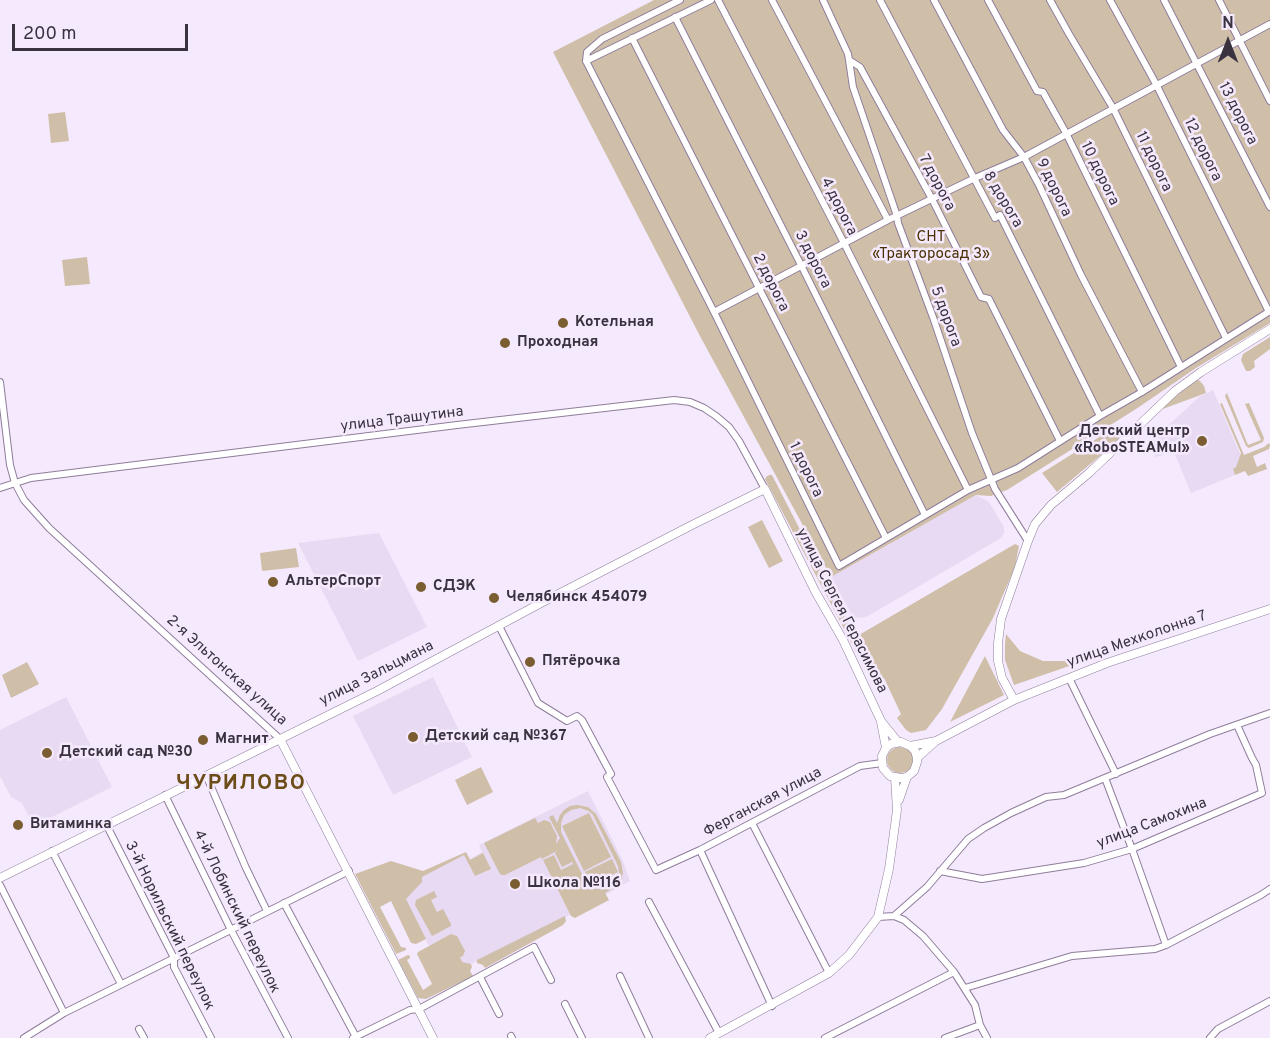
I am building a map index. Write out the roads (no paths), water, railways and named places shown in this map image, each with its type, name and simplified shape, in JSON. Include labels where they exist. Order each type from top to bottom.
[{"type":"street","points":[[586,61],[587,52],[602,39],[680,0]]},
{"type":"street","points":[[586,61],[711,0]]},
{"type":"street","name":"4 дорога","points":[[718,0],[968,490]]},
{"type":"street","points":[[772,0],[888,220]]},
{"type":"street","name":"7 дорога","points":[[823,0],[849,60],[860,67],[932,199],[981,297],[989,298],[1060,441]]},
{"type":"street","name":"8 дорога","points":[[880,0],[995,218],[1000,215],[1100,416]]},
{"type":"street","name":"9 дорога","points":[[934,0],[1003,130],[1024,157],[1039,185],[1081,275],[1142,392]]},
{"type":"street","name":"10 дорога","points":[[988,0],[1037,92],[1043,92],[1066,133],[1180,367]]},
{"type":"street","name":"11 дорога","points":[[1050,0],[1113,108],[1226,338]]},
{"type":"street","name":"12 дорога","points":[[1110,0],[1156,84],[1269,311]]},
{"type":"street","name":"13 дорога","points":[[1164,0],[1270,207]]},
{"type":"street","points":[[1219,0],[1270,101]]},
{"type":"street","name":"3 дорога","points":[[675,17],[926,515]]},
{"type":"street","points":[[714,312],[888,220],[1024,157],[1270,24]]},
{"type":"street","name":"2 дорога","points":[[632,38],[886,538]]},
{"type":"street","name":"5 дорога","points":[[849,60],[853,87],[972,433],[995,489],[1028,541]]},
{"type":"street","name":"1 дорога","points":[[586,61],[714,312],[839,566],[968,490],[1018,468],[1269,311]]},
{"type":"street","points":[[1014,700],[1002,678],[998,662],[998,643],[1002,619],[1035,524],[1051,505],[1089,473],[1175,391],[1270,329]]},
{"type":"street","name":"2-я Эльтонская улица","points":[[0,382],[10,465],[15,483],[24,500],[50,528],[280,739],[433,1038]]},
{"type":"street","name":"улица Трашутина","points":[[0,488],[40,477],[674,400],[690,402],[704,408],[729,427],[765,489]]},
{"type":"street","name":"улица Зальцмана","points":[[0,878],[377,691],[765,489]]},
{"type":"street","name":"улица Сергея Герасимова","points":[[765,489],[815,591],[843,640],[880,721],[898,742]]},
{"type":"street","name":"улица Мехколонна 7","points":[[936,741],[1014,700],[1069,678],[1107,663],[1270,609]]},
{"type":"street","name":"Ферганская улица","points":[[499,626],[538,703],[567,722],[578,716],[582,720],[611,774],[607,777],[656,870],[700,850],[883,756]]},
{"type":"street","points":[[1069,678],[1116,774]]},
{"type":"street","points":[[894,916],[927,887],[968,839],[1011,813],[1046,797],[1064,795],[1210,734],[1270,713]]},
{"type":"street","points":[[880,721],[886,772],[895,778],[907,777]]},
{"type":"street","name":"улица Самохина","points":[[940,871],[982,879],[1084,863],[1132,849],[1262,793],[1256,765],[1237,725]]},
{"type":"street","points":[[910,746],[936,741]]},
{"type":"street","points":[[917,758],[936,741]]},
{"type":"street","points":[[883,756],[891,744],[898,742],[910,746],[915,751],[917,762],[914,771],[907,777],[897,805]]},
{"type":"street","points":[[206,775],[267,911]]},
{"type":"street","points":[[710,1038],[829,973],[849,955],[878,917],[889,869],[897,805],[895,778]]},
{"type":"street","points":[[1105,778],[1166,945]]},
{"type":"street","name":"4-й Лобинский переулок","points":[[165,795],[231,930],[288,1038]]},
{"type":"street","points":[[752,823],[829,973]]},
{"type":"street","name":"3-й Норильский переулок","points":[[106,824],[174,958],[174,967],[208,1037]]},
{"type":"street","points":[[700,850],[772,1005]]},
{"type":"street","points":[[52,851],[121,984]]},
{"type":"street","points":[[24,1038],[64,1013],[349,871]]},
{"type":"street","points":[[0,885],[64,1013]]},
{"type":"street","points":[[965,988],[1072,956],[1155,949],[1261,896],[1270,889]]},
{"type":"street","points":[[650,902],[719,1033]]},
{"type":"street","points":[[284,903],[355,1037],[410,1010],[419,1009],[534,947],[551,980]]},
{"type":"street","points":[[878,917],[894,916],[904,920],[923,936],[965,988],[975,1005],[980,1025],[987,1038]]},
{"type":"street","points":[[825,1038],[954,972]]},
{"type":"street","points":[[620,976],[649,1038]]},
{"type":"street","points":[[480,977],[499,1014]]},
{"type":"street","points":[[1210,1038],[1218,1029],[1270,1001]]},
{"type":"street","points":[[565,1004],[582,1038]]},
{"type":"street","points":[[945,1038],[980,1025]]},
{"type":"street","points":[[139,1029],[144,1038]]},
{"type":"place","name":"Котельная","points":[[563,323]]},
{"type":"place","name":"Проходная","points":[[505,343]]},
{"type":"place","name":"Детский центр «RoboSTEAMul»","points":[[1202,441]]},
{"type":"place","name":"АльтерСпорт","points":[[273,582]]},
{"type":"place","name":"СДЭК","points":[[421,587]]},
{"type":"place","name":"Челябинск 454079","points":[[494,598]]},
{"type":"place","name":"Пятёрочка","points":[[530,662]]},
{"type":"place","name":"Детский сад №367","points":[[413,737]]},
{"type":"place","name":"Магнит","points":[[203,740]]},
{"type":"place","name":"Детский сад №30","points":[[47,753]]},
{"type":"place","name":"Витаминка","points":[[18,825]]},
{"type":"place","name":"Школа №116","points":[[515,884]]},
{"type":"district","name":"ЧУРИЛОВО","points":[[241,785]]},
{"type":"park label","name":"СНТ «Тракторосад 3»","points":[[931,246]]}]
